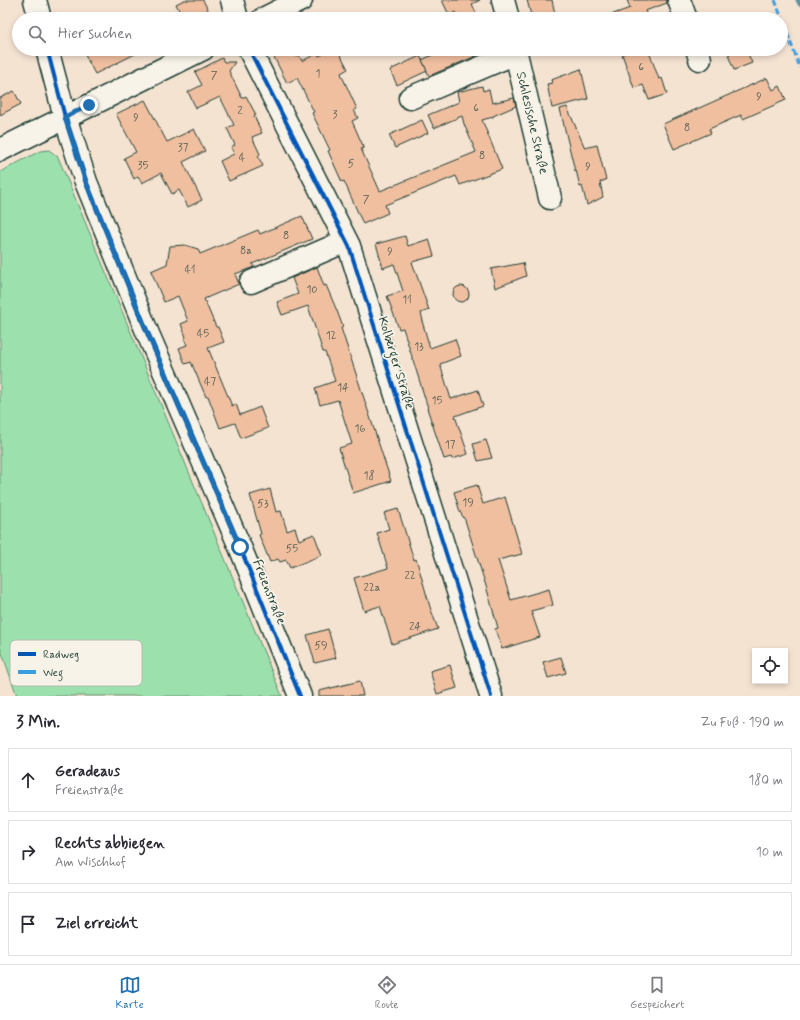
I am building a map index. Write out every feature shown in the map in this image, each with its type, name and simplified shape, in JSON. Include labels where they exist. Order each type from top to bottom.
[{"type":"street","points":[[35,0],[38,12]]},
{"type":"street","points":[[232,0],[235,12]]},
{"type":"street","points":[[277,12],[301,0]]},
{"type":"street","points":[[503,0],[506,12]]},
{"type":"street","points":[[678,0],[683,12]]},
{"type":"street","name":"Freienstraße","points":[[49,56],[65,117],[89,190],[148,334],[240,547],[300,696]]},
{"type":"street","points":[[0,150],[189,56]]},
{"type":"street","name":"Kolberger Straße","points":[[253,56],[352,254],[491,696]]},
{"type":"street","points":[[410,98],[504,56]]},
{"type":"street","name":"Schlesische Straße","points":[[516,56],[550,198]]},
{"type":"street","points":[[251,282],[346,241]]},
{"type":"green space","points":[[49,150],[58,157],[282,696],[17,696],[14,686],[142,686],[142,640],[10,640],[10,676],[0,647],[0,172],[40,151]]},
{"type":"building","points":[[184,0],[203,0],[209,12],[180,12],[176,4]]},
{"type":"building","points":[[442,0],[480,0],[472,4],[476,12],[448,12]]},
{"type":"building","points":[[527,0],[552,0],[555,12],[530,12]]},
{"type":"building","points":[[627,0],[667,0],[667,3],[646,12],[619,12],[630,8]]},
{"type":"building","points":[[86,56],[131,56],[95,74]]},
{"type":"building","points":[[274,56],[300,56],[302,61],[312,56],[341,56],[348,69],[341,73],[357,109],[354,110],[358,118],[352,121],[364,148],[361,149],[380,191],[476,152],[462,116],[434,128],[428,115],[459,102],[457,92],[482,86],[483,91],[489,89],[492,103],[514,98],[516,106],[493,117],[482,120],[502,169],[460,185],[456,176],[385,205],[388,213],[363,224],[344,181],[342,182],[328,151],[330,150],[312,113],[314,112],[297,78],[287,83]]},
{"type":"building","points":[[420,56],[427,71],[397,85],[390,70]]},
{"type":"building","points":[[430,56],[476,56],[429,76],[422,60]]},
{"type":"building","points":[[623,56],[651,56],[659,79],[662,78],[667,94],[649,100],[643,85],[634,88]]},
{"type":"building","points":[[728,56],[749,56],[752,63],[734,70]]},
{"type":"building","points":[[222,58],[224,62],[235,62],[229,71],[242,98],[246,96],[256,115],[254,116],[262,133],[252,137],[260,154],[258,156],[263,166],[229,181],[220,161],[234,154],[231,147],[235,145],[227,128],[234,125],[220,97],[196,108],[188,92],[202,85],[195,72]]},
{"type":"building","points":[[581,69],[588,99],[552,108],[547,84],[552,83],[551,80]]},
{"type":"building","points":[[767,78],[773,90],[780,86],[786,100],[743,119],[741,115],[709,129],[711,133],[674,149],[663,124]]},
{"type":"building","points":[[14,91],[21,104],[0,115],[0,98]]},
{"type":"building","points":[[145,100],[167,142],[194,129],[205,151],[183,162],[202,200],[188,207],[179,190],[172,194],[161,173],[142,183],[138,176],[134,179],[124,158],[136,152],[116,114]]},
{"type":"building","points":[[567,107],[585,148],[597,145],[606,180],[600,182],[603,197],[587,205],[582,186],[580,187],[576,170],[575,171],[560,109]]},
{"type":"building","points":[[422,120],[428,133],[395,148],[389,135]]},
{"type":"building","points":[[302,216],[312,239],[252,264],[254,267],[235,274],[239,284],[204,299],[224,342],[208,348],[232,406],[236,404],[240,415],[260,407],[268,428],[241,438],[235,423],[220,428],[208,396],[206,397],[191,362],[185,364],[179,348],[187,345],[184,338],[186,337],[181,324],[188,321],[178,296],[164,302],[151,271],[167,264],[170,246],[185,245],[198,249],[200,254],[258,230],[260,234]]},
{"type":"building","points":[[405,236],[408,246],[429,239],[434,256],[412,262],[429,310],[421,313],[430,348],[455,339],[461,356],[440,364],[451,399],[478,390],[483,406],[455,416],[468,454],[452,459],[451,457],[444,459],[403,328],[399,329],[387,296],[403,291],[394,264],[383,268],[376,244]]},
{"type":"building","points":[[523,263],[526,276],[495,288],[491,269]]},
{"type":"building","points":[[317,267],[343,327],[341,328],[391,481],[353,493],[339,448],[352,444],[338,400],[320,405],[315,388],[335,381],[325,352],[323,352],[308,306],[282,315],[277,302],[298,294],[292,278]]},
{"type":"building","points":[[461,286],[467,288],[469,294],[467,300],[461,302],[455,300],[453,294],[455,288]]},
{"type":"building","points":[[486,440],[492,458],[478,461],[473,444]]},
{"type":"building","points":[[477,485],[483,504],[505,497],[517,537],[522,554],[498,560],[511,600],[549,589],[553,605],[531,611],[540,637],[502,649],[495,629],[498,628],[486,586],[465,520],[460,512],[454,492]]},
{"type":"building","points":[[270,489],[276,512],[281,511],[287,531],[295,528],[299,540],[314,534],[322,555],[290,568],[286,560],[280,562],[278,559],[270,562],[259,535],[261,534],[250,495]]},
{"type":"building","points":[[398,509],[414,560],[416,559],[418,565],[438,629],[392,644],[380,606],[364,611],[354,578],[388,568],[377,533],[389,529],[384,513]]},
{"type":"building","points":[[328,629],[336,658],[315,663],[307,635]]},
{"type":"building","points":[[561,657],[566,673],[548,678],[543,662]]},
{"type":"building","points":[[450,665],[457,688],[437,694],[430,671]]},
{"type":"building","points":[[360,681],[363,696],[319,696],[319,691]]},
{"type":"waterway","points":[[798,0],[800,4]]},
{"type":"marked path","points":[[775,0],[779,12]]},
{"type":"marked path","points":[[788,35],[800,68]]},
{"type":"cycle path","points":[[49,56],[65,117],[86,182],[148,334],[240,547],[300,696]]},
{"type":"cycle path","points":[[253,56],[349,246],[491,696]]},
{"type":"route","points":[[89,105],[65,117],[86,182],[148,334],[240,547]]}]
